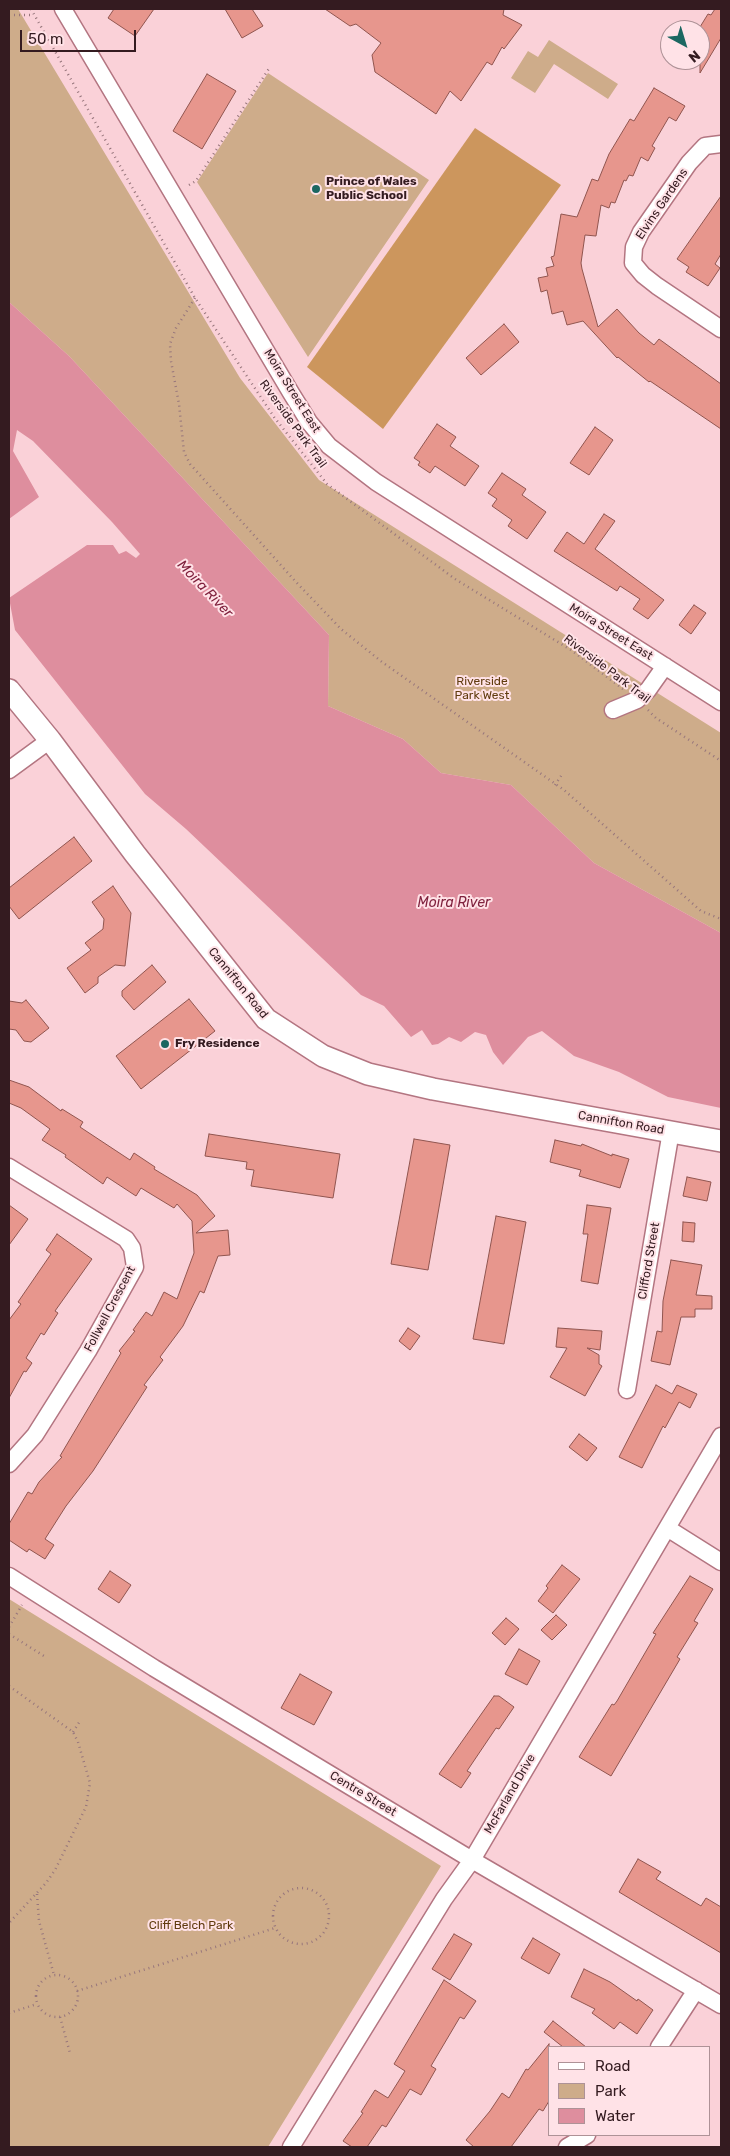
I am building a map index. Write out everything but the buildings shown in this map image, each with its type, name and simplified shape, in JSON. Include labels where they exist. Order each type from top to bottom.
[{"type":"main road","name":"Cannifton Road","points":[[9,690],[50,740],[135,854],[266,1019],[323,1056],[368,1074],[433,1090],[721,1141]]},
{"type":"street","name":"Moira Street East","points":[[63,9],[308,422],[329,446],[376,482],[721,702]]},
{"type":"street","name":"Elvins Gardens","points":[[721,144],[705,146],[689,163],[641,232],[634,247],[633,263],[657,286],[721,329]]},
{"type":"street","points":[[613,710],[637,700],[648,690],[665,666]]},
{"type":"street","points":[[9,770],[50,740]]},
{"type":"street","name":"Clifford Street","points":[[627,1390],[671,1131]]},
{"type":"street","name":"Follwell Crescent","points":[[9,1167],[126,1239],[132,1248],[135,1267],[88,1351],[36,1436],[9,1464]]},
{"type":"street","name":"McFarland Drive","points":[[291,2147],[444,1899],[472,1860],[721,1436]]},
{"type":"street","points":[[667,1528],[721,1562]]},
{"type":"street","name":"Centre Street","points":[[9,1576],[154,1668],[472,1860],[721,2005]]},
{"type":"street","points":[[660,2046],[696,1990]]},
{"type":"street","points":[[567,2147],[585,2136]]},
{"type":"path","name":"Riverside Park Trail","points":[[31,9],[195,298],[274,417],[326,484],[455,579],[570,650],[637,700],[656,718],[721,761]]},
{"type":"path","points":[[9,15],[34,15]]},
{"type":"path","points":[[189,185],[196,181],[270,67]]},
{"type":"path","points":[[195,298],[176,328],[170,344],[184,452],[190,464],[341,629],[382,662],[555,785],[701,911],[721,919]]},
{"type":"path","points":[[555,785],[562,773]]},
{"type":"path","points":[[9,1627],[22,1605]]},
{"type":"path","points":[[9,1634],[44,1656]]},
{"type":"path","points":[[9,1686],[73,1732],[89,1775],[90,1791],[86,1807],[55,1870],[37,1894],[9,1923]]},
{"type":"path","points":[[73,1732],[80,1721]]},
{"type":"path","points":[[298,1888],[309,1889],[319,1894],[326,1904],[329,1914],[327,1925],[322,1934],[312,1942],[301,1944],[291,1942],[281,1936],[275,1928],[272,1918],[274,1908],[278,1899],[287,1891],[298,1888]]},
{"type":"path","points":[[37,1894],[39,1921],[54,1975]]},
{"type":"path","points":[[77,1991],[275,1928]]},
{"type":"path","points":[[54,1975],[68,1978],[77,1991],[76,2005],[67,2015],[60,2017],[46,2014],[37,2004],[36,1996],[40,1983],[54,1975]]},
{"type":"path","points":[[9,2013],[37,2004]]},
{"type":"path","points":[[60,2017],[70,2053]]},
{"type":"green space","name":"Riverside Park West","points":[[9,9],[18,9],[240,378],[319,480],[721,733],[721,933],[594,863],[511,785],[441,773],[403,739],[328,706],[329,635],[69,356],[9,302]]},
{"type":"green space","points":[[549,40],[618,84],[608,99],[554,64],[535,93],[511,78],[528,51],[538,57]]},
{"type":"green space","points":[[268,73],[429,180],[308,357],[197,182]]},
{"type":"green space","name":"Cliff Belch Park","points":[[9,1599],[441,1866],[268,2147],[9,2147]]},
{"type":"shaded area","points":[[475,128],[561,185],[383,429],[307,367]]},
{"type":"water","name":"Moira River","points":[[9,302],[69,356],[329,635],[328,706],[403,739],[441,773],[511,785],[594,863],[721,933],[721,1108],[668,1097],[619,1072],[574,1056],[542,1031],[528,1037],[503,1065],[493,1052],[486,1035],[475,1032],[461,1042],[449,1037],[438,1044],[432,1045],[422,1030],[411,1037],[384,1006],[361,995],[186,829],[145,794],[15,630],[9,598],[87,545],[113,545],[119,554],[126,551],[136,558],[140,554],[112,522],[33,441],[17,430],[13,451],[39,497],[9,519]]},
{"type":"place","name":"Prince of Wales Public School","points":[[316,189]]},
{"type":"place","name":"Fry Residence","points":[[165,1044]]}]
